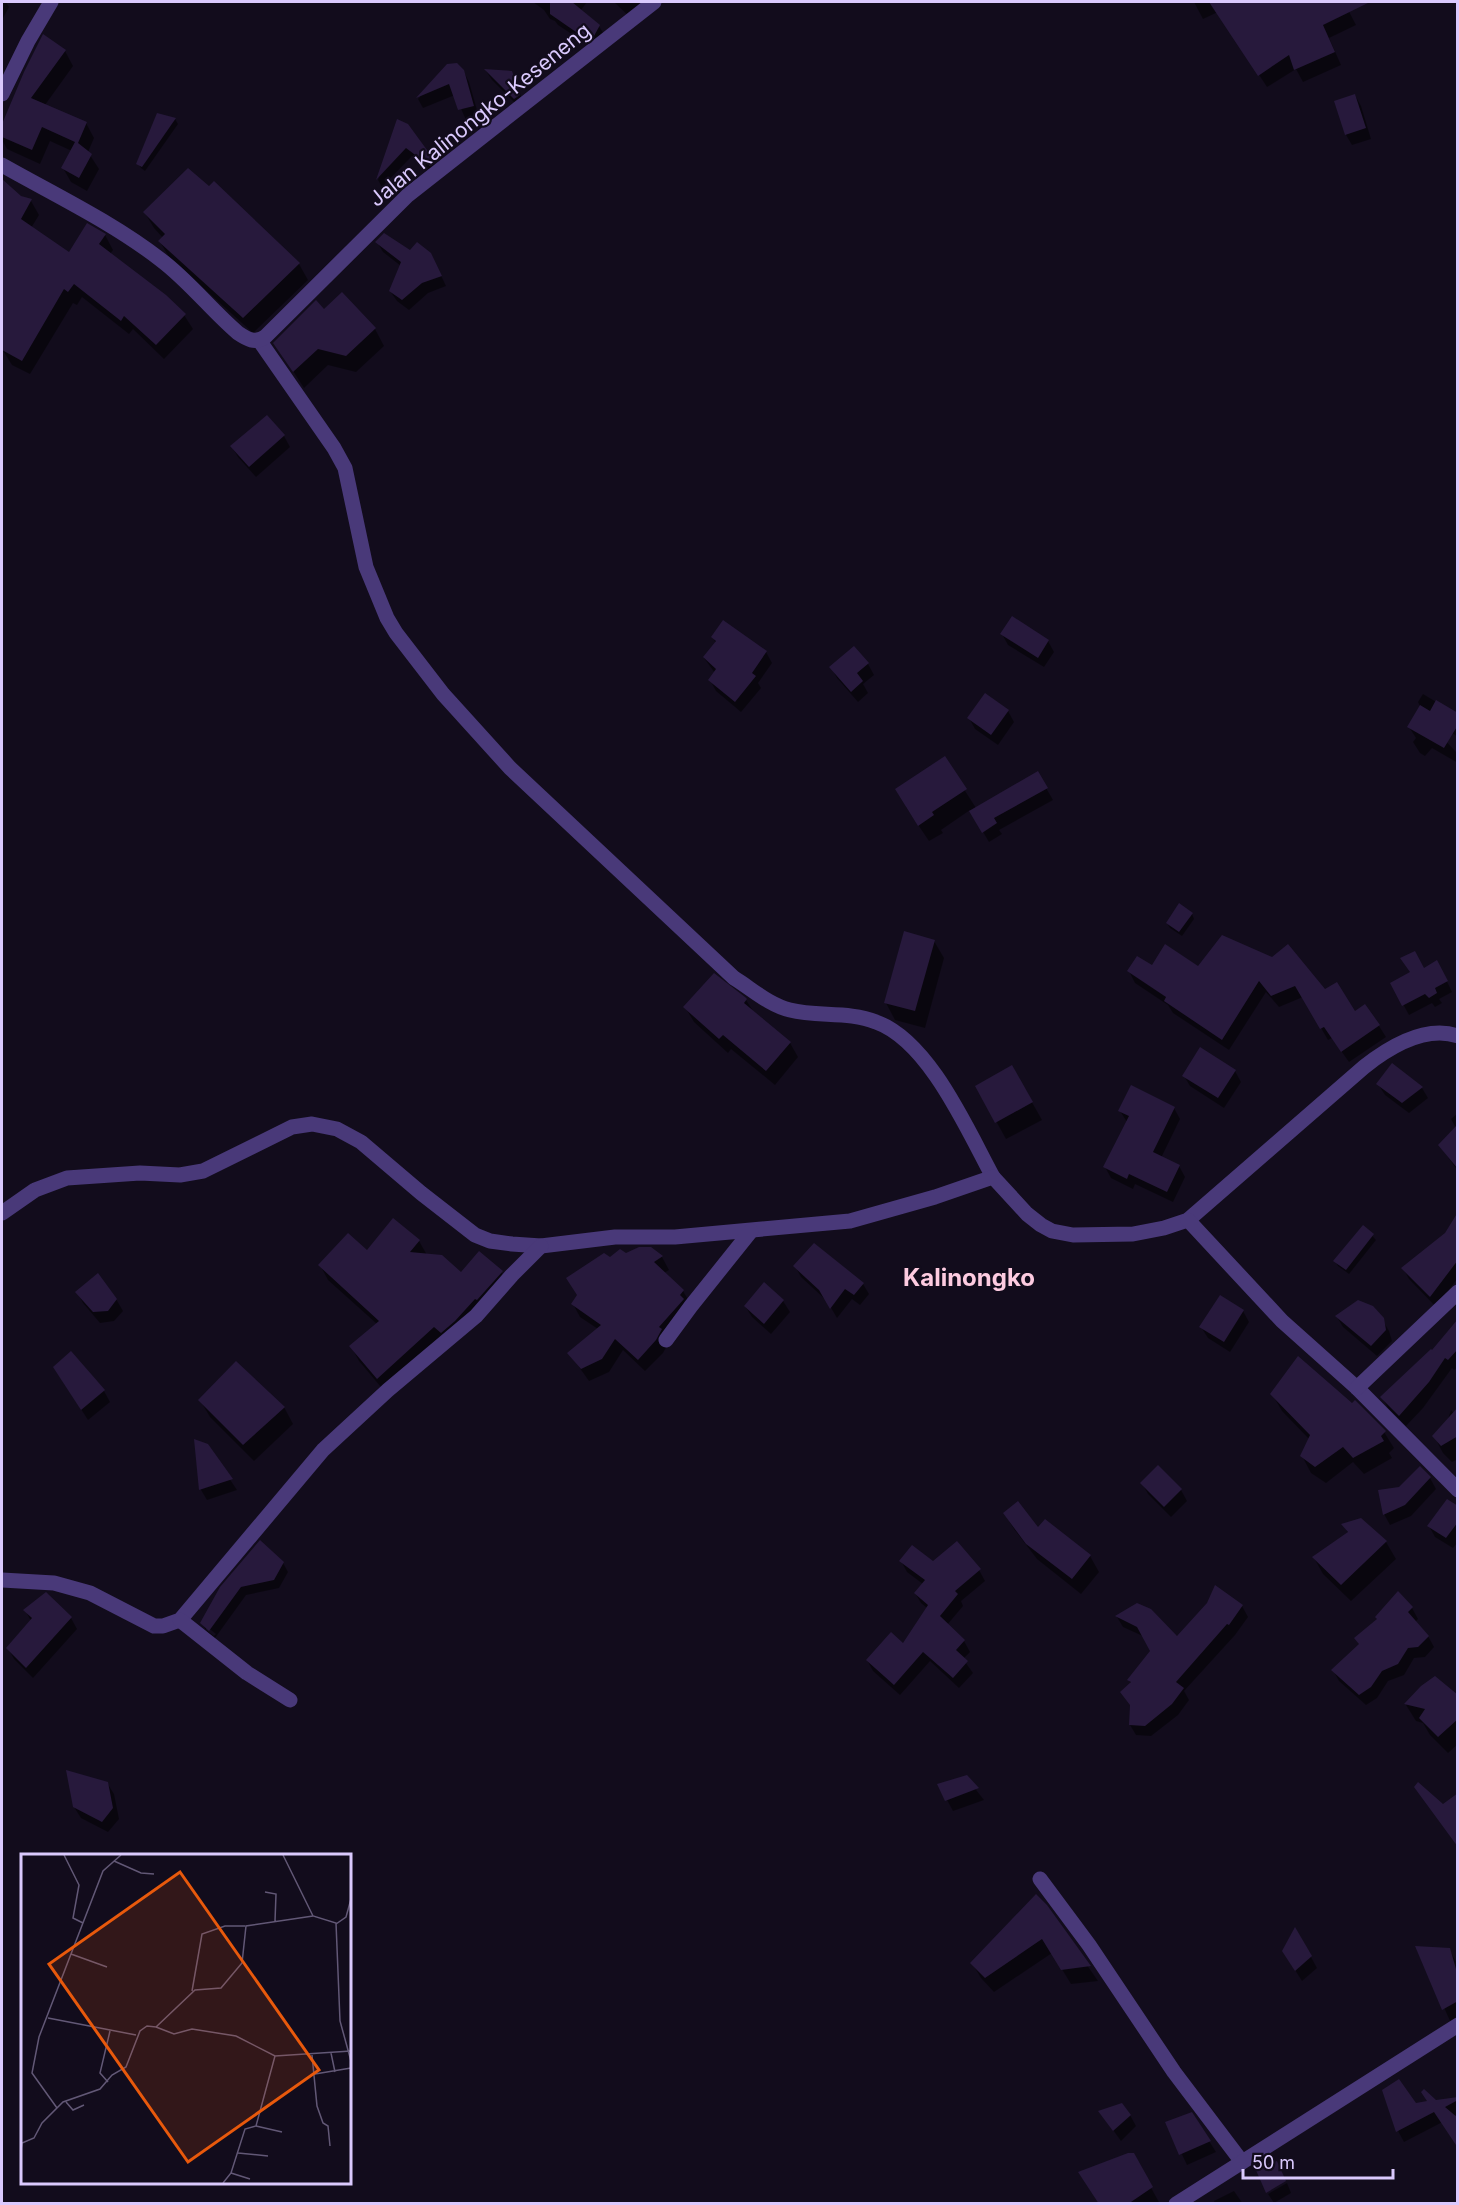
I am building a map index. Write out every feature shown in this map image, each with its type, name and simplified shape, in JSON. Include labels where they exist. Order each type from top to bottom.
[{"type":"street","points":[[2,94],[28,41],[51,2]]},
{"type":"street","name":"Jalan Kalinongko-Keseneng","points":[[259,340],[408,195],[654,2]]},
{"type":"street","points":[[2,165],[122,232],[173,269],[238,333],[250,340],[259,340],[334,448],[345,468],[366,567],[376,595],[396,633],[443,694],[510,768],[734,978],[770,1002],[788,1010],[868,1020],[896,1032],[931,1069],[948,1094],[993,1177],[1027,1214],[1041,1225],[1052,1231],[1073,1235],[1133,1234],[1164,1228],[1188,1220],[1376,1058],[1394,1046],[1427,1035],[1458,1036]]},
{"type":"street","points":[[2,1213],[35,1190],[67,1178],[140,1173],[191,1174],[203,1171],[292,1127],[321,1125],[338,1129],[361,1142],[475,1235],[490,1241],[540,1246],[615,1237],[675,1237],[850,1221],[935,1197],[993,1177]]},
{"type":"street","points":[[1188,1220],[1282,1321],[1357,1388],[1458,1490]]},
{"type":"street","points":[[666,1340],[751,1231]]},
{"type":"street","points":[[2,1580],[54,1583],[90,1593],[154,1626],[163,1626],[180,1620],[323,1450],[388,1390],[476,1316],[540,1246]]},
{"type":"street","points":[[1357,1388],[1458,1292]]},
{"type":"street","points":[[180,1620],[247,1673],[290,1700]]},
{"type":"street","points":[[1040,1879],[1089,1945],[1174,2072],[1242,2162]]},
{"type":"street","points":[[1176,2204],[1458,2025]]},
{"type":"building","points":[[550,2],[572,2],[600,25],[594,36],[589,41],[550,14]]},
{"type":"building","points":[[1209,2],[1370,2],[1323,25],[1335,52],[1294,70],[1289,55],[1258,76]]},
{"type":"building","points":[[43,34],[66,50],[31,98],[87,122],[78,143],[92,154],[79,178],[61,168],[75,142],[42,127],[32,150],[2,137],[2,124]]},
{"type":"building","points":[[457,63],[464,70],[474,106],[458,110],[449,84],[416,98],[447,64]]},
{"type":"building","points":[[484,69],[512,71],[520,95],[514,99]]},
{"type":"building","points":[[1355,94],[1366,128],[1345,135],[1334,101]]},
{"type":"building","points":[[157,113],[176,118],[142,167],[136,164]]},
{"type":"building","points":[[397,119],[408,124],[435,161],[430,166],[406,148],[376,180]]},
{"type":"building","points":[[188,168],[209,186],[214,181],[300,263],[243,318],[158,241],[165,234],[143,212]]},
{"type":"building","points":[[2,179],[21,196],[32,199],[21,219],[69,252],[87,223],[106,234],[99,244],[166,295],[186,314],[156,345],[124,316],[121,321],[74,284],[68,292],[64,289],[22,361],[2,350]]},
{"type":"building","points":[[384,233],[410,250],[417,242],[431,253],[442,276],[422,283],[402,300],[389,291],[401,262],[375,242]]},
{"type":"building","points":[[342,292],[376,328],[346,356],[318,349],[293,372],[273,343],[316,300],[324,309]]},
{"type":"building","points":[[267,415],[285,435],[249,467],[230,446]]},
{"type":"building","points":[[1012,616],[1049,640],[1038,658],[1000,634]]},
{"type":"building","points":[[723,620],[767,651],[752,673],[756,676],[735,702],[708,680],[716,669],[703,657],[716,641],[711,637]]},
{"type":"building","points":[[854,646],[869,663],[857,673],[863,681],[851,692],[829,667]]},
{"type":"building","points":[[985,693],[1009,710],[991,735],[967,718]]},
{"type":"building","points":[[1436,700],[1458,713],[1458,725],[1444,748],[1407,727],[1420,705],[1430,711]]},
{"type":"building","points":[[945,756],[967,789],[932,812],[934,815],[918,826],[895,789]]},
{"type":"building","points":[[1038,771],[1048,788],[994,818],[997,823],[982,833],[969,811]]},
{"type":"building","points":[[1179,903],[1193,913],[1179,932],[1166,923]]},
{"type":"building","points":[[904,931],[935,940],[915,1011],[884,1003]]},
{"type":"building","points":[[1222,935],[1272,957],[1288,944],[1325,989],[1337,982],[1355,1011],[1365,1004],[1380,1025],[1341,1052],[1324,1027],[1320,1029],[1295,986],[1271,996],[1259,981],[1222,1040],[1164,1001],[1166,997],[1127,971],[1137,956],[1152,965],[1165,944],[1198,966]]},
{"type":"building","points":[[1415,951],[1424,968],[1437,960],[1448,981],[1435,988],[1437,993],[1429,998],[1425,994],[1402,1006],[1390,983],[1410,972],[1400,958]]},
{"type":"building","points":[[714,973],[745,997],[747,999],[744,1003],[791,1042],[766,1071],[723,1035],[719,1039],[683,1007]]},
{"type":"building","points":[[1200,1047],[1236,1070],[1218,1098],[1182,1076]]},
{"type":"building","points":[[1392,1063],[1423,1087],[1402,1103],[1376,1084]]},
{"type":"building","points":[[1012,1065],[1033,1102],[995,1123],[975,1086]]},
{"type":"building","points":[[1131,1085],[1175,1107],[1153,1152],[1180,1165],[1167,1192],[1129,1174],[1127,1179],[1103,1167],[1129,1116],[1118,1111]]},
{"type":"building","points":[[1458,1124],[1458,1169],[1438,1145]]},
{"type":"building","points":[[1458,1212],[1458,1260],[1430,1297],[1401,1268],[1445,1233]]},
{"type":"building","points":[[393,1218],[420,1240],[410,1252],[442,1255],[461,1272],[479,1251],[503,1271],[477,1300],[475,1299],[441,1333],[434,1327],[377,1379],[349,1346],[379,1321],[318,1265],[348,1233],[367,1250]]},
{"type":"building","points":[[1363,1225],[1374,1234],[1346,1270],[1333,1261]]},
{"type":"building","points":[[814,1243],[864,1283],[854,1295],[845,1289],[830,1309],[819,1290],[793,1266]]},
{"type":"building","points":[[639,1247],[651,1247],[663,1256],[654,1262],[684,1290],[680,1295],[684,1299],[659,1327],[662,1329],[656,1340],[638,1360],[615,1339],[602,1359],[581,1369],[567,1353],[601,1325],[571,1304],[577,1295],[566,1278],[604,1253],[610,1257],[620,1249],[626,1253]]},
{"type":"building","points":[[98,1273],[117,1299],[108,1311],[93,1312],[75,1292]]},
{"type":"building","points":[[764,1282],[784,1300],[764,1324],[744,1306]]},
{"type":"building","points":[[1220,1295],[1244,1310],[1224,1342],[1199,1327]]},
{"type":"building","points":[[1358,1300],[1373,1306],[1384,1318],[1386,1330],[1371,1346],[1335,1316]]},
{"type":"building","points":[[1458,1319],[1458,1349],[1448,1360],[1445,1358],[1429,1382],[1399,1416],[1380,1397],[1432,1350]]},
{"type":"building","points":[[71,1351],[105,1390],[81,1410],[53,1367]]},
{"type":"building","points":[[1298,1356],[1352,1403],[1355,1400],[1386,1431],[1381,1436],[1384,1441],[1353,1458],[1343,1447],[1315,1467],[1300,1456],[1310,1435],[1270,1394]]},
{"type":"building","points":[[236,1361],[285,1407],[243,1445],[198,1400]]},
{"type":"building","points":[[1458,1407],[1458,1436],[1441,1446],[1432,1436]]},
{"type":"building","points":[[194,1439],[208,1444],[233,1479],[199,1490]]},
{"type":"building","points":[[1158,1465],[1182,1489],[1164,1507],[1140,1483]]},
{"type":"building","points":[[1420,1466],[1431,1477],[1405,1505],[1383,1515],[1378,1490],[1399,1487]]},
{"type":"building","points":[[1447,1499],[1458,1506],[1458,1522],[1446,1538],[1427,1526]]},
{"type":"building","points":[[1018,1501],[1038,1527],[1045,1519],[1091,1555],[1072,1579],[1026,1544],[1003,1513]]},
{"type":"building","points":[[1361,1518],[1387,1541],[1341,1585],[1312,1557],[1348,1532],[1341,1524]]},
{"type":"building","points":[[260,1540],[284,1562],[274,1580],[241,1587],[209,1631],[200,1623],[220,1587]]},
{"type":"building","points":[[957,1541],[981,1569],[955,1591],[958,1594],[940,1616],[965,1640],[956,1650],[968,1661],[953,1678],[923,1652],[894,1685],[866,1660],[891,1632],[903,1643],[928,1605],[914,1593],[925,1580],[899,1561],[912,1545],[933,1561]]},
{"type":"building","points":[[1215,1585],[1243,1605],[1229,1625],[1227,1624],[1176,1682],[1184,1688],[1172,1704],[1145,1726],[1129,1725],[1130,1705],[1120,1692],[1131,1682],[1127,1680],[1150,1651],[1137,1627],[1115,1616],[1137,1603],[1151,1609],[1177,1636],[1207,1603]]},
{"type":"building","points":[[1398,1591],[1413,1607],[1408,1612],[1429,1636],[1418,1647],[1408,1648],[1398,1664],[1382,1671],[1371,1687],[1359,1695],[1331,1670],[1359,1644],[1354,1638],[1377,1619],[1375,1617]]},
{"type":"building","points":[[46,1592],[72,1617],[26,1668],[6,1648],[32,1618],[23,1610]]},
{"type":"building","points":[[1435,1676],[1458,1695],[1458,1719],[1438,1737],[1419,1718],[1425,1709],[1404,1704],[1421,1686]]},
{"type":"building","points":[[66,1770],[108,1782],[113,1808],[102,1822],[73,1807]]},
{"type":"building","points":[[967,1775],[979,1788],[945,1801],[937,1784]]},
{"type":"building","points":[[1418,1782],[1443,1804],[1458,1793],[1458,1847],[1414,1787]]},
{"type":"building","points":[[1036,1894],[1047,1905],[1091,1966],[1061,1970],[1042,1939],[985,1978],[970,1963]]},
{"type":"building","points":[[1295,1927],[1312,1956],[1295,1971],[1282,1951]]},
{"type":"building","points":[[1415,1946],[1450,1948],[1458,1976],[1458,2001],[1442,2010]]},
{"type":"building","points":[[1399,2079],[1416,2103],[1427,2101],[1421,2092],[1424,2089],[1436,2100],[1458,2097],[1458,2100],[1445,2107],[1458,2118],[1458,2148],[1434,2112],[1396,2132],[1382,2090]]},
{"type":"building","points":[[1122,2103],[1131,2115],[1113,2131],[1098,2111]]},
{"type":"building","points":[[1192,2112],[1211,2141],[1179,2155],[1165,2122]]},
{"type":"building","points":[[1128,2153],[1134,2153],[1153,2187],[1128,2204],[1099,2204],[1078,2172]]},
{"type":"building","points":[[1277,2161],[1286,2181],[1266,2193],[1255,2168]]},
{"type":"district","name":"Kalinongko","points":[[969,1278]]}]
